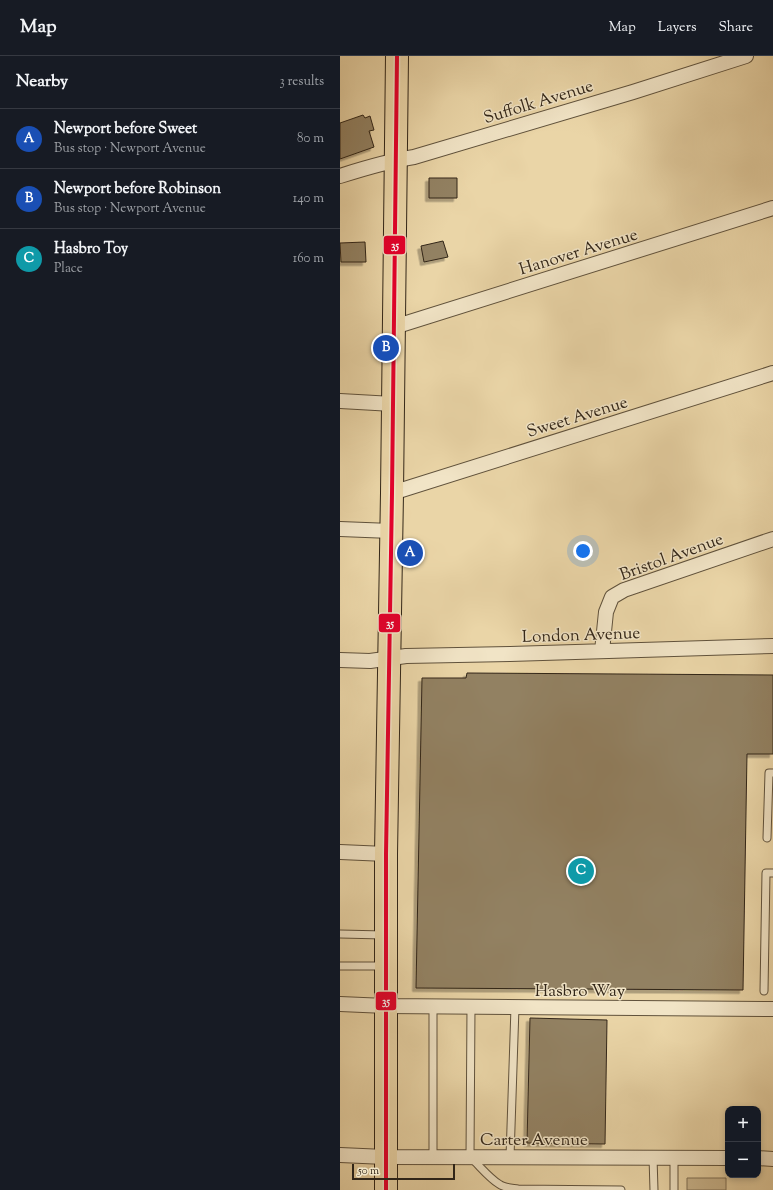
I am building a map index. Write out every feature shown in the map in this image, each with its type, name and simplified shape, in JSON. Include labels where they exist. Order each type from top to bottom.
[{"type":"main road","points":[[386,1190],[386,854],[390,658],[397,56]]},
{"type":"street","name":"Suffolk Avenue","points":[[340,176],[369,166],[414,157],[633,92],[746,56]]},
{"type":"street","name":"Hanover Avenue","points":[[394,327],[773,208]]},
{"type":"street","name":"Sweet Avenue","points":[[392,493],[773,373]]},
{"type":"street","points":[[340,401],[393,404]]},
{"type":"street","points":[[340,529],[391,531]]},
{"type":"street","name":"Bristol Avenue","points":[[602,651],[606,612],[612,597],[624,590],[773,539]]},
{"type":"street","name":"London Avenue","points":[[340,660],[370,661],[406,656],[773,646]]},
{"type":"street","points":[[340,852],[386,854]]},
{"type":"street","name":"Hasbro Way","points":[[340,1004],[433,1007],[773,1009]]},
{"type":"street","name":"Carter Avenue","points":[[340,1155],[385,1157],[470,1156],[725,1158]]},
{"type":"street","points":[[761,1158],[773,1159]]},
{"type":"lane","points":[[767,838],[769,773],[773,773]]},
{"type":"lane","points":[[764,991],[766,873],[773,873]]},
{"type":"lane","points":[[340,934],[386,936]]},
{"type":"lane","points":[[340,966],[386,966]]},
{"type":"lane","points":[[433,1007],[433,1157]]},
{"type":"lane","points":[[471,1007],[470,1156],[500,1185],[507,1188],[621,1190]]},
{"type":"lane","points":[[510,1157],[515,1007]]},
{"type":"lane","points":[[653,1157],[654,1190]]},
{"type":"lane","points":[[674,1158],[674,1190]]},
{"type":"shaded area","points":[[687,1178],[726,1178],[726,1190],[687,1190]]},
{"type":"building","points":[[363,115],[365,118],[370,116],[374,130],[369,131],[374,147],[340,159],[340,123]]},
{"type":"building","points":[[429,178],[457,178],[457,198],[429,198]]},
{"type":"building","points":[[443,241],[448,257],[424,262],[421,246]]},
{"type":"building","points":[[365,242],[366,262],[341,262],[340,243]]},
{"type":"building","points":[[467,673],[773,675],[773,754],[747,754],[743,990],[416,988],[422,678],[466,678]]},
{"type":"building","points":[[530,1018],[607,1020],[605,1144],[527,1143]]},
{"type":"transit line","name":"35","points":[[386,1190],[386,854],[397,56]]},
{"type":"place","name":"Newport before Robinson","points":[[386,348]]},
{"type":"place","name":"Newport before Sweet","points":[[410,553]]},
{"type":"place","name":"Hasbro Toy","points":[[581,871]]}]
